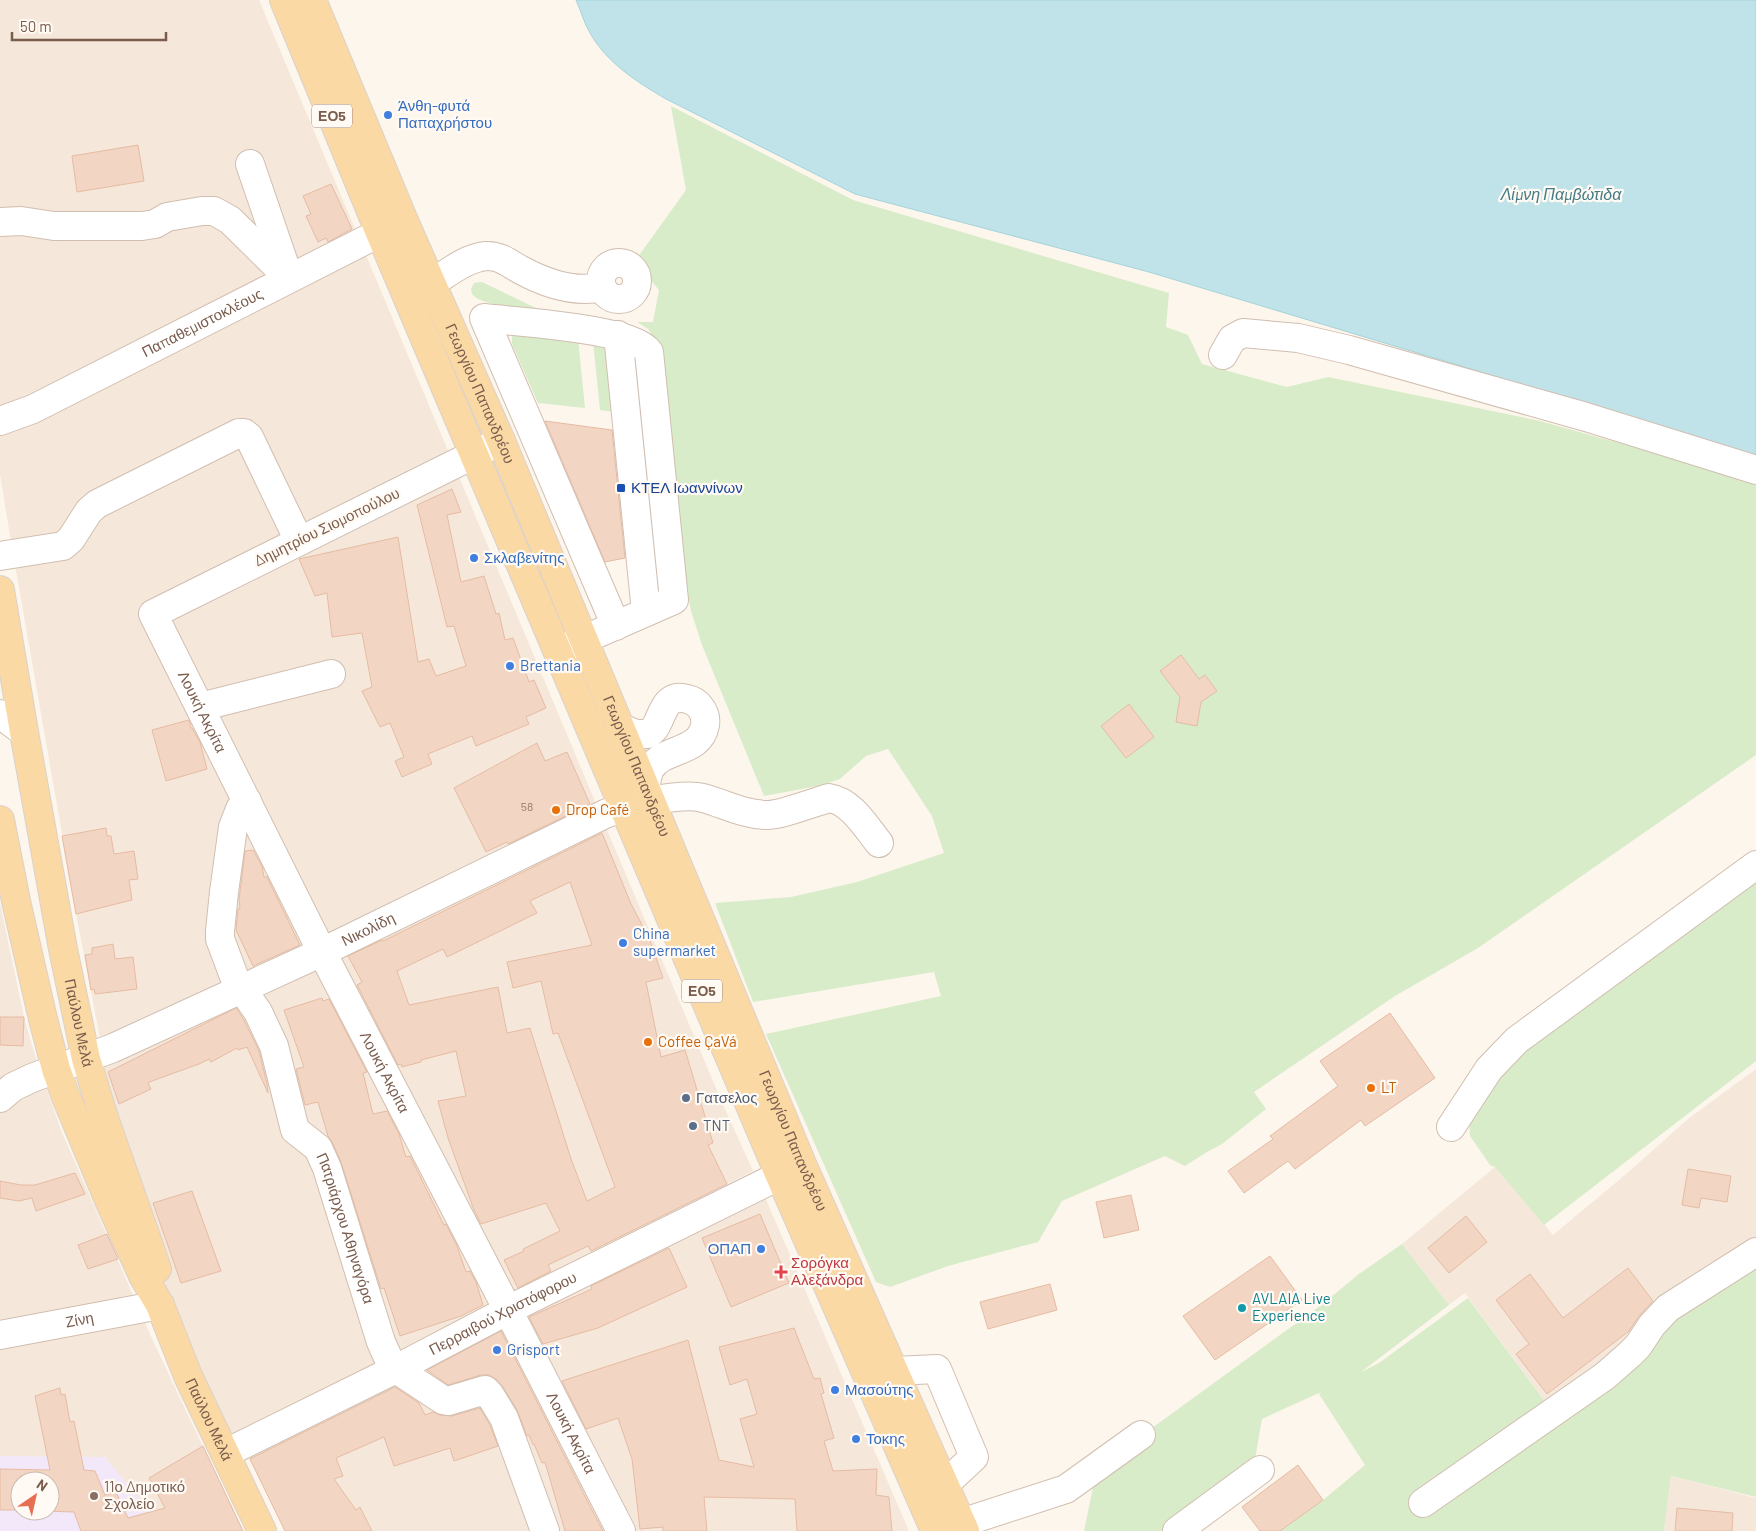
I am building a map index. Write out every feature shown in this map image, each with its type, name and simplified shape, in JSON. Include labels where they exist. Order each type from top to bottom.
[{"type":"main road","name":"Γεωργίου Παπανδρέου","points":[[284,0],[380,233],[624,806],[791,1170],[894,1372],[963,1527]]},
{"type":"main road","name":"Γεωργίου Παπανδρέου","points":[[312,0],[404,221],[501,441],[621,728],[791,1170],[935,1531]]},
{"type":"main road","name":"Παύλου Μελά","points":[[0,596],[71,992],[86,1059],[103,1115],[157,1269],[160,1286],[160,1305]]},
{"type":"main road","name":"Παύλου Μελά","points":[[0,820],[16,901],[56,1069],[97,1176],[143,1276],[160,1305],[188,1376],[262,1531]]},
{"type":"street","points":[[250,164],[289,278]]},
{"type":"street","points":[[0,222],[21,221],[54,226],[142,226],[155,224],[166,217],[214,211],[230,220],[289,278]]},
{"type":"street","name":"Παπαθεμιστοκλέους","points":[[0,421],[33,409],[404,221]]},
{"type":"street","points":[[432,283],[462,264],[488,256],[502,259],[534,277],[559,285],[578,288],[602,287]]},
{"type":"street","points":[[558,651],[584,640],[653,610],[626,338],[592,331],[484,318],[616,626]]},
{"type":"street","points":[[460,347],[492,333]]},
{"type":"street","points":[[1223,355],[1232,339],[1243,333],[1298,338],[1350,350],[1586,418],[1756,470]]},
{"type":"street","points":[[0,556],[63,546],[71,539],[89,511],[97,504],[240,433],[244,433],[249,437],[299,541]]},
{"type":"street","name":"Δημητρίου Σιομοπούλου","points":[[153,614],[501,441]]},
{"type":"street","name":"Λουκή Ακρίτα","points":[[153,614],[322,952],[508,1310],[620,1531]]},
{"type":"street","points":[[200,707],[331,674]]},
{"type":"street","points":[[621,728],[640,735],[648,734],[656,727],[665,706],[677,698],[694,702],[703,712],[705,724],[700,738],[690,746],[668,753],[656,762],[648,774],[648,795]]},
{"type":"street","points":[[0,714],[24,732]]},
{"type":"street","name":"Νικολίδη","points":[[0,1098],[13,1087],[32,1078],[113,1048],[243,989],[648,795],[702,798],[742,812],[768,815],[829,798],[835,799],[846,805],[879,843]]},
{"type":"street","name":"Πατριάρχου Αθηναγόρα","points":[[247,802],[240,809],[233,827],[220,939],[232,970],[258,1012],[274,1046],[295,1130],[318,1148],[327,1168],[380,1342],[390,1362],[396,1369],[448,1401],[485,1390],[490,1395],[504,1418],[545,1531]]},
{"type":"street","points":[[1451,1127],[1489,1069],[1517,1040],[1756,865]]},
{"type":"street","name":"Περραιβού Χριστόφορου","points":[[226,1453],[396,1369],[508,1310],[791,1170]]},
{"type":"street","points":[[1423,1503],[1605,1376],[1638,1346],[1652,1325],[1668,1308],[1756,1252]]},
{"type":"street","name":"Ζίνη","points":[[0,1335],[160,1305]]},
{"type":"street","points":[[894,1372],[937,1369],[974,1457],[944,1486]]},
{"type":"street","points":[[963,1527],[1066,1488],[1142,1435]]},
{"type":"street","points":[[1177,1531],[1260,1470]]},
{"type":"shaded area","points":[[0,0],[259,0],[602,818],[753,1171],[518,1289],[496,1308],[226,1442],[167,1292],[100,1106],[102,1049],[76,914],[0,474]]},
{"type":"shaded area","points":[[0,903],[24,1017],[61,1130],[153,1341],[243,1531],[0,1531]]},
{"type":"shaded area","points":[[1756,1069],[1756,1244],[1549,1407],[1465,1293],[1449,1305],[1402,1244],[1495,1167],[1553,1235],[1688,1119]]},
{"type":"shaded area","points":[[761,1188],[909,1531],[285,1531],[245,1450]]},
{"type":"shaded area","name":"11ο Δημοτικό Σχολείο","points":[[0,1456],[105,1457],[166,1531],[0,1531]]},
{"type":"shaded area","points":[[1671,1476],[1756,1498],[1756,1531],[1664,1531]]},
{"type":"green space","points":[[671,106],[853,200],[1169,293],[1166,327],[1188,335],[1202,364],[1287,387],[1328,377],[1540,421],[1687,462],[1756,485],[1756,755],[1478,948],[1395,996],[1254,1092],[1266,1109],[1222,1144],[1185,1166],[1165,1156],[1062,1201],[1038,1242],[948,1266],[890,1287],[876,1282],[766,1034],[941,996],[934,972],[753,1002],[715,903],[791,897],[857,882],[944,853],[932,816],[888,749],[866,756],[840,779],[818,786],[764,796],[702,645],[691,611],[686,586],[656,342],[648,329],[637,322],[653,322],[659,290],[635,261],[686,190]]},
{"type":"green space","points":[[482,282],[538,309],[503,306],[485,302],[472,294],[471,289],[474,283]]},
{"type":"green space","points":[[512,331],[578,339],[585,408],[538,403],[512,344]]},
{"type":"green space","points":[[593,341],[608,342],[614,412],[600,410]]},
{"type":"green space","points":[[1756,865],[1756,1061],[1544,1225],[1495,1167],[1490,1165],[1470,1136],[1468,1102],[1517,1040]]},
{"type":"green space","points":[[1402,1244],[1449,1305],[1361,1372],[1379,1363],[1468,1298],[1549,1407],[1660,1321],[1756,1258],[1756,1497],[1671,1476],[1664,1531],[1280,1531],[1323,1500],[1365,1465],[1319,1394],[1321,1392],[1262,1419],[1254,1465],[1168,1531],[1084,1531],[1097,1468]]},
{"type":"water","name":"Λίμνη Παμβώτιδα","points":[[576,0],[1756,0],[1756,455],[1149,272],[855,194],[666,99],[644,86],[614,63],[597,44],[588,29]]},
{"type":"building","points":[[138,145],[144,181],[77,192],[72,156]]},
{"type":"building","points":[[331,184],[352,229],[328,242],[326,238],[318,242],[306,216],[311,214],[303,196]]},
{"type":"building","points":[[545,421],[612,430],[625,558],[605,562]]},
{"type":"building","points":[[452,489],[461,512],[447,515],[461,582],[484,576],[496,614],[499,613],[505,640],[513,638],[529,682],[534,680],[546,708],[526,717],[529,724],[476,746],[472,736],[428,754],[432,764],[402,777],[395,761],[404,757],[390,723],[380,727],[362,691],[372,687],[362,633],[332,637],[327,593],[315,596],[299,559],[398,537],[418,662],[429,659],[436,676],[466,666],[454,626],[447,627],[417,505]]},
{"type":"building","points":[[1181,655],[1199,679],[1205,675],[1217,691],[1201,702],[1197,726],[1176,722],[1180,697],[1160,671]]},
{"type":"building","points":[[1129,704],[1154,737],[1126,758],[1101,726]]},
{"type":"building","points":[[189,720],[191,728],[200,742],[207,769],[166,781],[152,730]]},
{"type":"building","points":[[537,743],[545,761],[567,752],[590,804],[508,844],[507,842],[486,852],[454,788]]},
{"type":"building","points":[[106,828],[107,836],[111,836],[114,854],[134,851],[138,879],[129,880],[132,900],[76,914],[62,836]]},
{"type":"building","points":[[602,833],[631,904],[649,938],[663,978],[646,982],[661,1057],[685,1050],[713,1143],[708,1145],[727,1184],[591,1251],[588,1246],[548,1265],[551,1271],[518,1288],[504,1260],[560,1231],[546,1203],[481,1224],[474,1210],[448,1138],[438,1101],[466,1096],[456,1051],[402,1067],[401,1064],[398,1065],[357,985],[362,982],[348,956],[383,941]],"holes":[[[570,882],[592,945],[507,962],[513,988],[541,981],[553,1034],[558,1033],[615,1187],[587,1201],[571,1159],[530,1028],[507,1033],[498,987],[409,1005],[397,971],[443,949],[447,957],[537,913],[530,901]]]},
{"type":"building","points":[[253,850],[262,866],[264,877],[267,877],[300,945],[253,966],[236,930],[245,851]]},
{"type":"building","points":[[113,944],[115,959],[133,957],[137,989],[95,994],[94,989],[91,990],[85,955],[92,954],[92,948]]},
{"type":"building","points":[[322,998],[323,1001],[329,999],[367,1072],[363,1073],[373,1114],[387,1111],[399,1134],[406,1157],[410,1156],[444,1225],[446,1224],[457,1246],[466,1272],[470,1271],[476,1282],[483,1305],[461,1316],[400,1336],[384,1288],[381,1289],[341,1162],[328,1136],[318,1102],[305,1105],[296,1069],[304,1067],[284,1010]]},
{"type":"building","points":[[236,1008],[259,1051],[268,1093],[247,1047],[238,1050],[237,1048],[211,1062],[209,1059],[152,1081],[148,1083],[151,1089],[119,1104],[108,1072]]},
{"type":"building","points":[[1390,1013],[1435,1078],[1365,1126],[1361,1120],[1295,1169],[1288,1161],[1244,1193],[1228,1171],[1273,1139],[1270,1136],[1338,1086],[1320,1061]]},
{"type":"building","points":[[0,1017],[24,1017],[23,1046],[0,1045]]},
{"type":"building","points":[[1688,1169],[1731,1176],[1727,1202],[1701,1198],[1699,1208],[1682,1205]]},
{"type":"building","points":[[75,1173],[85,1194],[36,1211],[32,1198],[19,1201],[0,1198],[0,1181],[21,1185],[35,1185]]},
{"type":"building","points":[[192,1191],[221,1271],[181,1283],[153,1203]]},
{"type":"building","points":[[1131,1195],[1139,1230],[1104,1238],[1096,1202]]},
{"type":"building","points":[[760,1214],[789,1283],[731,1307],[702,1238]]},
{"type":"building","points":[[1466,1216],[1487,1242],[1449,1273],[1428,1248]]},
{"type":"building","points":[[107,1234],[118,1259],[88,1269],[78,1245]]},
{"type":"building","points":[[669,1248],[687,1287],[598,1328],[543,1344],[529,1317],[592,1289],[591,1286]]},
{"type":"building","name":"AVLAIA Live Experience","points":[[1270,1256],[1302,1300],[1215,1360],[1183,1316]]},
{"type":"building","points":[[1628,1268],[1653,1301],[1639,1316],[1629,1331],[1547,1394],[1516,1354],[1529,1344],[1496,1300],[1530,1274],[1563,1318]]},
{"type":"building","points":[[1050,1284],[1057,1310],[988,1329],[980,1302]]},
{"type":"building","points":[[794,1328],[814,1379],[820,1378],[824,1393],[821,1394],[834,1438],[824,1441],[833,1471],[877,1469],[876,1495],[889,1497],[892,1531],[797,1531],[795,1499],[704,1497],[707,1531],[663,1531],[663,1527],[640,1529],[632,1459],[618,1418],[586,1429],[562,1381],[688,1340],[719,1460],[754,1467],[740,1419],[757,1414],[747,1379],[730,1385],[719,1347]]},
{"type":"building","points":[[501,1331],[603,1531],[565,1531],[545,1462],[542,1463],[529,1435],[527,1436],[517,1410],[496,1379],[489,1375],[481,1375],[448,1385],[427,1370]]},
{"type":"building","points":[[395,1387],[419,1403],[425,1415],[433,1412],[452,1416],[480,1408],[490,1425],[498,1446],[454,1461],[450,1448],[394,1466],[384,1437],[336,1458],[343,1476],[334,1479],[356,1510],[360,1507],[372,1531],[285,1531],[250,1459]]},
{"type":"building","points":[[60,1388],[61,1395],[65,1394],[70,1422],[74,1421],[84,1470],[95,1471],[105,1495],[116,1492],[128,1518],[165,1508],[149,1478],[203,1446],[243,1531],[81,1531],[74,1512],[60,1512],[60,1471],[10,1471],[10,1510],[0,1510],[0,1469],[50,1470],[35,1396]]},
{"type":"building","points":[[1298,1465],[1323,1500],[1280,1531],[1260,1531],[1242,1507]]},
{"type":"building","points":[[1677,1508],[1733,1513],[1732,1531],[1675,1531]]},
{"type":"place","name":"Άνθη-φυτά Παπαχρήστου","points":[[388,115]]},
{"type":"place","name":"ΚΤΕΛ Ιωαννίνων","points":[[621,488]]},
{"type":"place","name":"Σκλαβενίτης","points":[[474,558]]},
{"type":"place","name":"Brettania","points":[[510,666]]},
{"type":"place","name":"Drop Café","points":[[556,810]]},
{"type":"place","name":"China supermarket","points":[[623,943]]},
{"type":"place","name":"Coffee ÇaVá","points":[[648,1042]]},
{"type":"place","name":"LT","points":[[1371,1088]]},
{"type":"place","name":"Γατσελος","points":[[686,1098]]},
{"type":"place","name":"TNT","points":[[693,1126]]},
{"type":"place","name":"ΟΠΑΠ","points":[[761,1249]]},
{"type":"place","name":"Σορόγκα Αλεξάνδρα","points":[[781,1272]]},
{"type":"place","name":"AVLAIA Live Experience","points":[[1242,1308]]},
{"type":"place","name":"Grisport","points":[[497,1350]]},
{"type":"place","name":"Μασούτης","points":[[835,1390]]},
{"type":"place","name":"Τοκης","points":[[856,1439]]},
{"type":"place","name":"11ο Δημοτικό Σχολείο","points":[[94,1496]]}]
